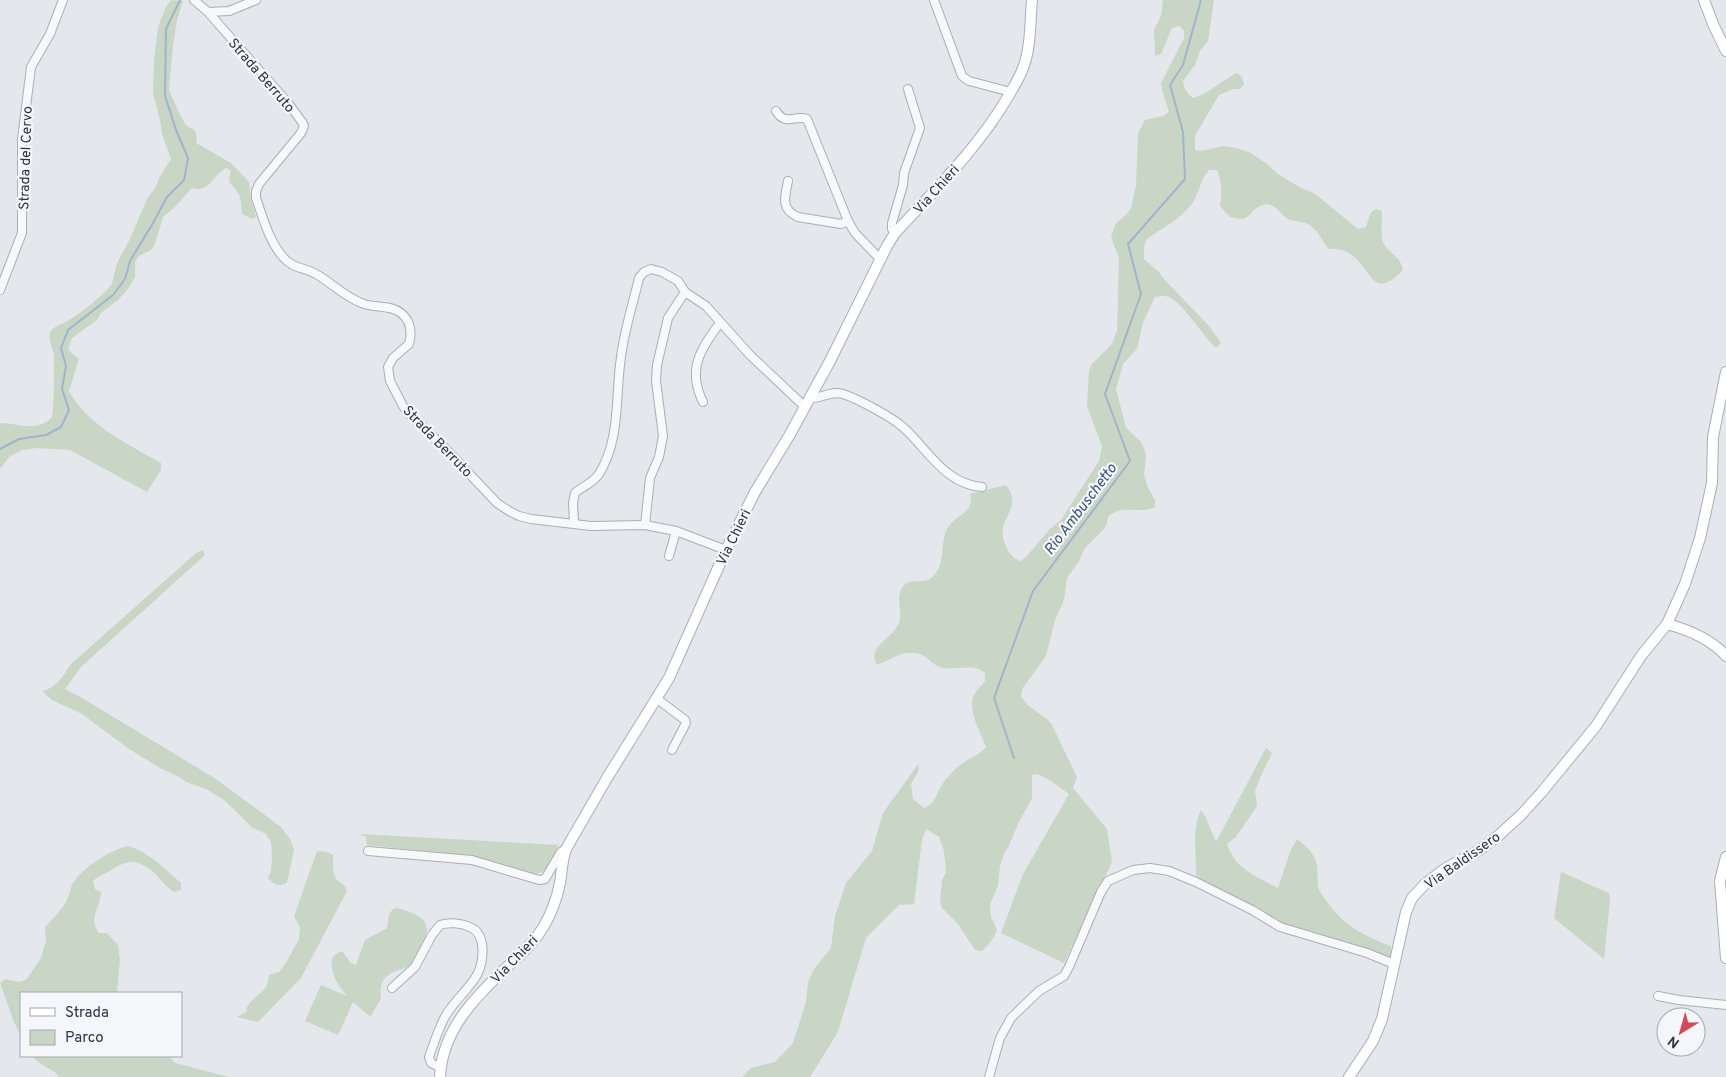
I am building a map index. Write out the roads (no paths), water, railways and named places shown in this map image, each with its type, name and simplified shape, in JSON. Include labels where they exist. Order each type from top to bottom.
[{"type":"street","name":"Strada del Cervo","points":[[0,290],[22,233],[22,139],[31,67],[50,34],[64,0]]},
{"type":"street","points":[[194,0],[208,12],[229,11],[256,0]]},
{"type":"street","points":[[934,0],[962,76],[969,81],[1010,92]]},
{"type":"street","name":"Via Chieri","points":[[441,1072],[447,1042],[460,1018],[473,1000],[530,946],[544,926],[555,902],[562,860],[566,849],[607,778],[669,678],[726,550],[762,477],[780,451],[807,403],[846,330],[880,259],[895,234],[966,156],[995,119],[1024,68],[1032,0]]},
{"type":"street","points":[[1704,0],[1726,51]]},
{"type":"street","name":"Strada Berruto","points":[[208,12],[288,103],[304,126],[301,133],[259,184],[256,191],[256,198],[273,244],[283,257],[295,267],[314,273],[356,301],[394,309],[407,320],[411,329],[409,344],[393,358],[388,367],[390,381],[408,413],[443,446],[497,503],[519,516],[591,526],[645,525],[676,531],[726,550]]},
{"type":"street","points":[[895,234],[892,229],[892,223],[903,185],[904,173],[920,128],[908,89]]},
{"type":"street","points":[[776,111],[782,118],[789,120],[805,118],[810,123],[848,221],[855,233],[880,259]]},
{"type":"street","points":[[788,181],[784,200],[786,208],[791,214],[798,217],[841,224],[848,221]]},
{"type":"street","points":[[574,523],[573,503],[575,493],[592,483],[608,453],[616,426],[617,384],[621,354],[639,278],[644,272],[651,269],[662,272],[678,281],[685,292],[706,306],[748,354],[807,403],[815,398],[836,392],[844,394],[902,427],[950,476],[970,486],[982,487]]},
{"type":"street","points":[[645,525],[650,478],[659,457],[664,436],[656,380],[658,365],[668,318],[685,292]]},
{"type":"street","points":[[703,402],[698,393],[694,376],[695,369],[711,335],[720,323]]},
{"type":"street","name":"Via Baldissero","points":[[1348,1077],[1373,1041],[1382,1019],[1406,912],[1412,898],[1432,878],[1485,846],[1521,815],[1596,726],[1640,656],[1667,624],[1685,584],[1700,538],[1712,483],[1713,437],[1726,372]]},
{"type":"street","points":[[669,556],[676,531]]},
{"type":"street","points":[[1667,624],[1688,630],[1718,648],[1726,656]]},
{"type":"street","points":[[656,698],[686,723],[672,750]]},
{"type":"street","points":[[368,852],[472,860],[539,880],[545,879],[561,852],[566,849]]},
{"type":"street","points":[[1726,857],[1720,881],[1726,958]]},
{"type":"street","points":[[989,1077],[1000,1038],[1011,1018],[1039,991],[1064,976],[1101,892],[1108,881],[1133,870],[1150,868],[1168,871],[1204,886],[1254,911],[1280,927],[1367,953],[1394,964]]},
{"type":"street","points":[[392,988],[415,967],[432,935],[440,925],[462,924],[474,928],[481,936],[481,964],[477,975],[447,1013],[429,1057],[431,1063],[441,1072]]},
{"type":"street","points":[[1658,996],[1679,1000],[1726,1004]]},
{"type":"waterway","points":[[0,449],[19,439],[46,435],[61,427],[69,410],[62,389],[66,366],[61,348],[68,330],[113,295],[125,279],[130,261],[167,197],[184,180],[188,158],[176,130],[165,96],[166,29],[180,0]]},
{"type":"waterway","name":"Rio Ambuschetto","points":[[1014,758],[994,698],[1033,591],[1130,461],[1105,394],[1141,294],[1128,244],[1185,179],[1183,132],[1170,85],[1183,65],[1201,0]]}]
